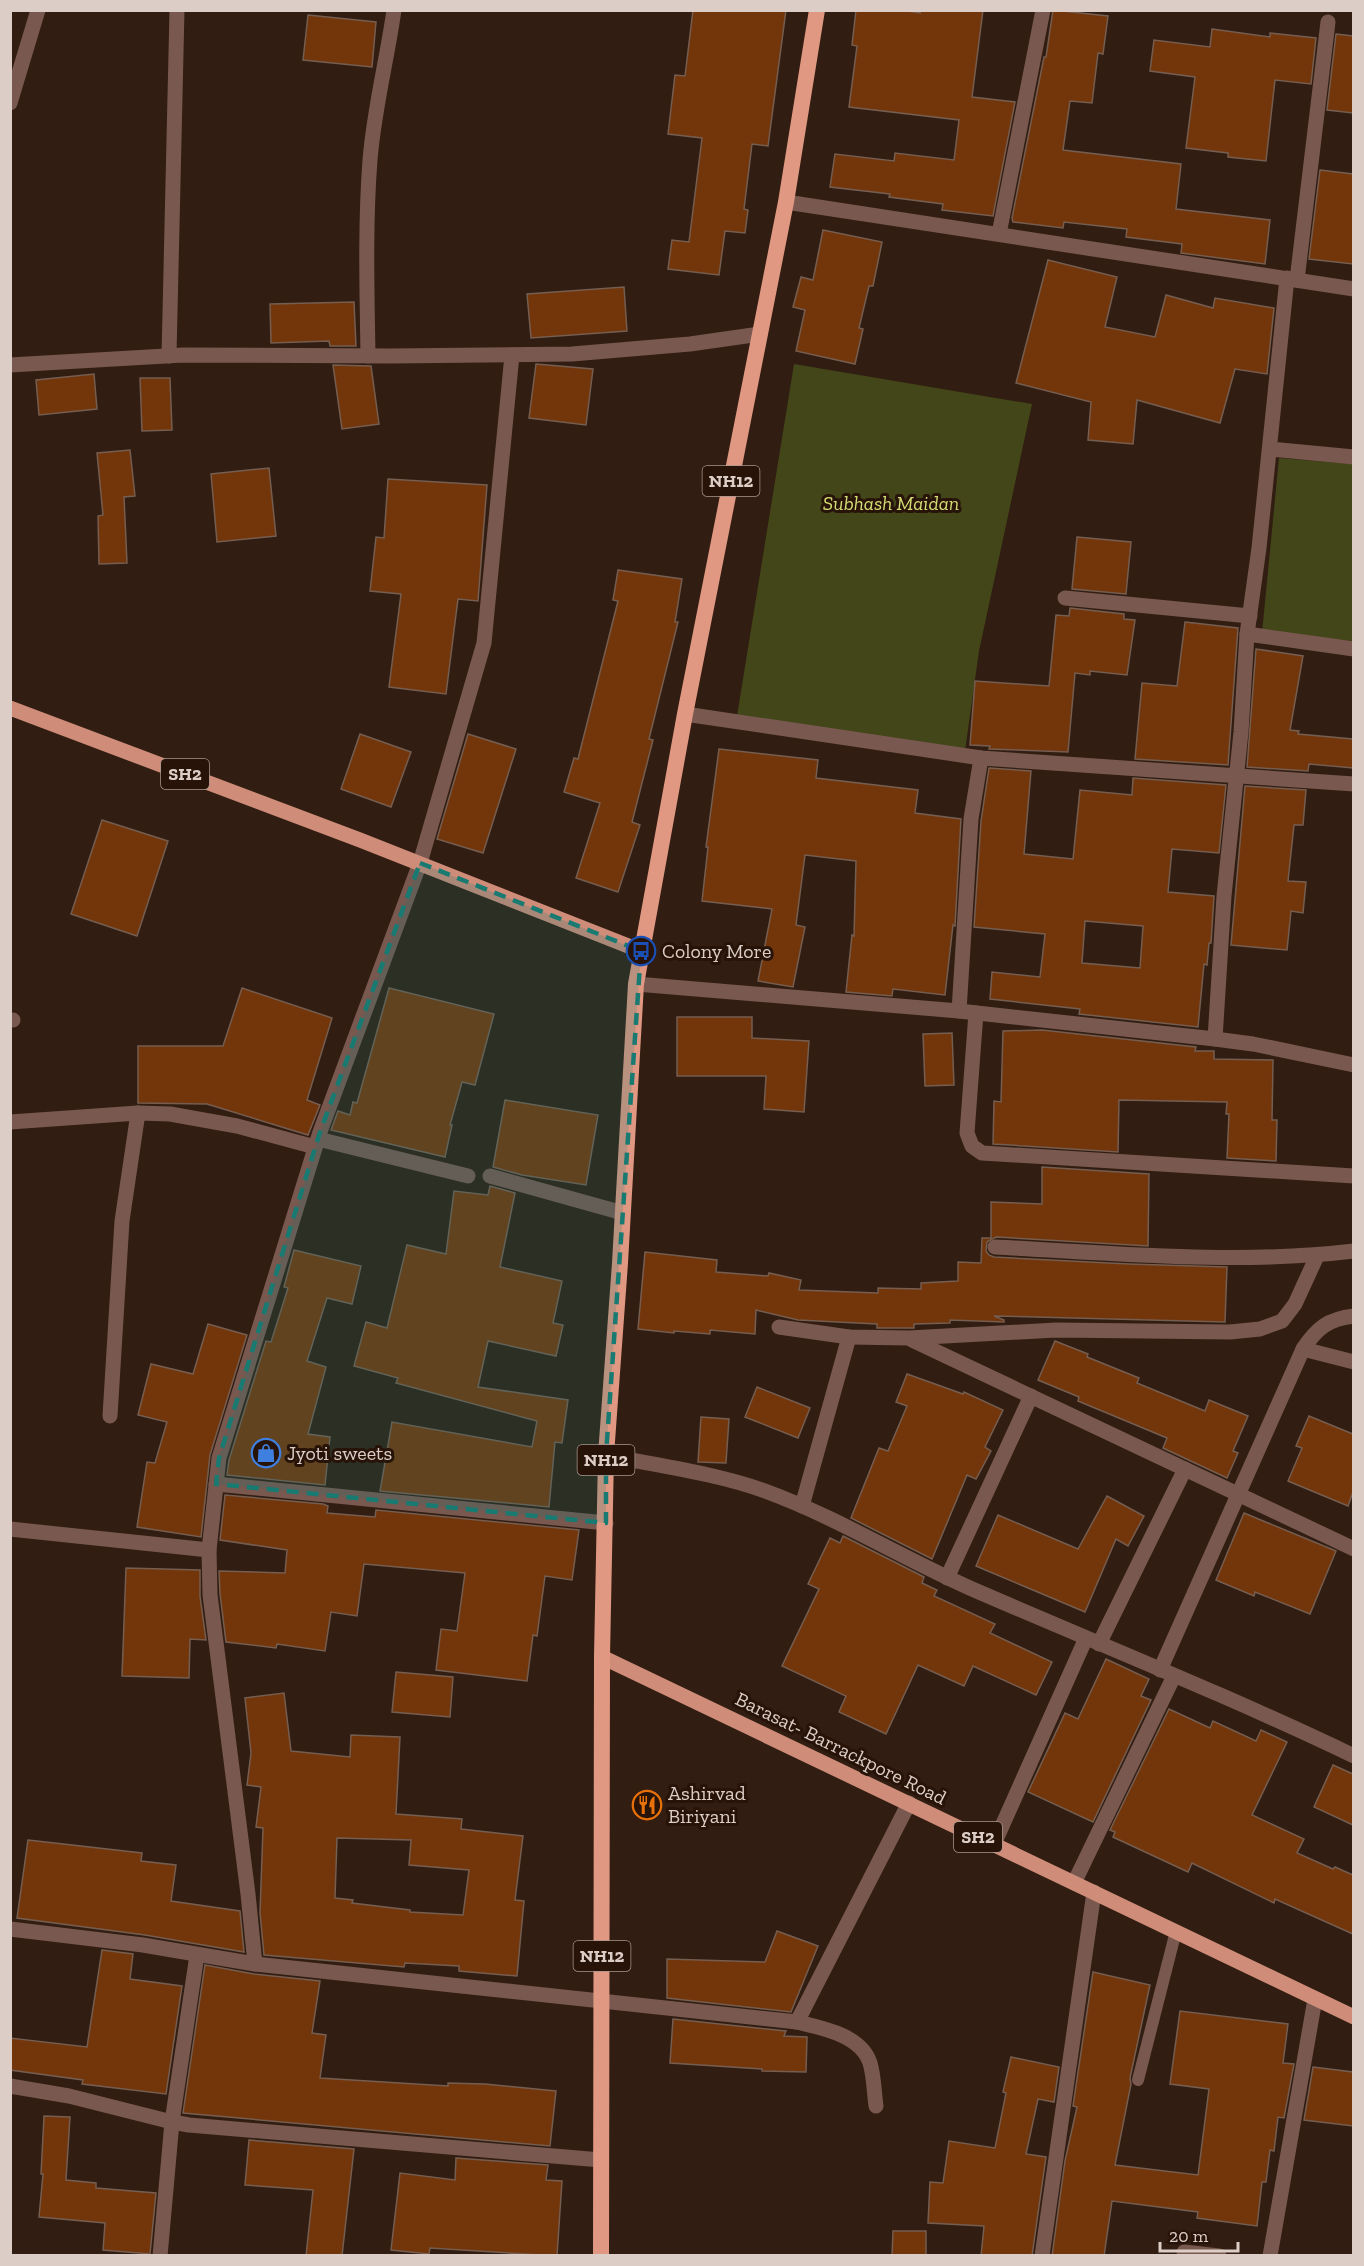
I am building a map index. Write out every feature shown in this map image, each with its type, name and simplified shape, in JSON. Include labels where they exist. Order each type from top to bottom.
[{"type":"highway","name":"NH12","points":[[601,2256],[606,1455],[636,984],[685,714],[786,202],[817,10]]},
{"type":"main road","name":"SH2","points":[[10,708],[420,863],[642,951]]},
{"type":"main road","name":"Barasat- Barrackpore Road","points":[[603,1657],[1353,2017]]},
{"type":"street","points":[[10,103],[38,10]]},
{"type":"street","points":[[169,356],[177,10]]},
{"type":"street","points":[[368,356],[366,223],[370,158],[394,10]]},
{"type":"street","points":[[999,234],[1043,10]]},
{"type":"street","points":[[1215,1039],[1224,896],[1247,634],[1292,279],[1328,22]]},
{"type":"street","points":[[786,202],[1353,289]]},
{"type":"street","points":[[10,365],[169,356],[572,354],[690,344],[760,334]]},
{"type":"street","points":[[255,1964],[210,1595],[209,1550],[219,1458],[316,1143],[420,863],[484,644],[512,354]]},
{"type":"street","points":[[1270,449],[1353,457]]},
{"type":"street","points":[[1065,598],[1250,616]]},
{"type":"street","points":[[1247,634],[1353,649]]},
{"type":"street","points":[[685,714],[981,758],[1353,784]]},
{"type":"street","points":[[959,1011],[971,819],[981,758]]},
{"type":"street","points":[[636,984],[959,1011],[1215,1039],[1253,1044],[1353,1065]]},
{"type":"street","points":[[976,1013],[967,1133],[972,1146],[982,1153],[1353,1176]]},
{"type":"street","points":[[110,1416],[122,1221],[138,1113]]},
{"type":"street","points":[[10,1122],[138,1113],[170,1114],[205,1119],[468,1176]]},
{"type":"street","points":[[490,1176],[623,1213]]},
{"type":"street","points":[[995,1247],[1165,1255],[1272,1257],[1317,1256],[1353,1251]]},
{"type":"street","points":[[779,1327],[849,1337],[909,1338],[1056,1330],[1230,1332],[1260,1329],[1282,1321],[1295,1304],[1317,1256]]},
{"type":"street","points":[[1074,1882],[1167,1673],[1237,1494],[1303,1349],[1314,1332],[1326,1323],[1353,1316]]},
{"type":"street","points":[[802,1506],[849,1337]]},
{"type":"street","points":[[909,1338],[1353,1549]]},
{"type":"street","points":[[1303,1349],[1353,1362]]},
{"type":"street","points":[[947,1578],[1030,1396]]},
{"type":"street","points":[[606,1455],[726,1480],[802,1506],[947,1578],[1281,1721],[1353,1756]]},
{"type":"street","points":[[994,1844],[1093,1641],[1185,1469]]},
{"type":"street","points":[[216,1484],[606,1523]]},
{"type":"street","points":[[10,1528],[209,1550]]},
{"type":"street","points":[[797,2022],[909,1803]]},
{"type":"street","points":[[1042,2256],[1094,1892]]},
{"type":"street","points":[[10,1929],[143,1944],[255,1964],[797,2022],[826,2029],[859,2045],[870,2062],[876,2106]]},
{"type":"street","points":[[160,2256],[172,2122],[197,1955]]},
{"type":"street","points":[[1270,2256],[1315,1999]]},
{"type":"street","points":[[10,2086],[69,2096],[172,2122],[601,2160]]},
{"type":"street","points":[[1184,2252],[1219,2256]]},
{"type":"lane","points":[[1138,2080],[1176,1931]]},
{"type":"highlighted area","points":[[420,863],[641,951],[606,1455],[606,1523],[216,1484],[219,1458],[320,1132]]},
{"type":"green space","name":"Subhash Maidan","points":[[794,364],[1032,404],[979,651],[965,751],[737,716]]},
{"type":"green space","points":[[1279,458],[1353,464],[1353,641],[1262,633]]},
{"type":"building","points":[[693,10],[786,10],[768,146],[752,144],[744,209],[748,210],[745,233],[725,231],[719,275],[668,269],[672,240],[689,242],[702,138],[668,134],[675,75],[685,76]]},
{"type":"building","points":[[856,10],[901,10],[920,13],[921,10],[983,10],[972,97],[1015,102],[993,216],[942,210],[943,204],[889,197],[890,194],[830,187],[835,154],[894,161],[895,153],[954,160],[959,120],[849,107],[857,46],[852,45]]},
{"type":"building","points":[[1053,10],[1108,16],[1103,54],[1098,53],[1092,103],[1070,101],[1063,150],[1181,164],[1176,209],[1270,220],[1265,264],[1181,253],[1182,244],[1126,237],[1127,229],[1064,222],[1063,228],[1013,222],[1044,57],[1046,57]]},
{"type":"building","points":[[308,15],[376,22],[372,67],[303,60]]},
{"type":"building","points":[[1212,29],[1270,37],[1270,33],[1316,38],[1311,84],[1275,80],[1266,161],[1228,157],[1228,153],[1186,148],[1195,77],[1150,71],[1154,40],[1210,47]]},
{"type":"building","points":[[1336,34],[1353,36],[1353,113],[1327,110]]},
{"type":"building","points":[[1320,170],[1353,174],[1353,264],[1309,259]]},
{"type":"building","points":[[823,230],[882,242],[873,286],[869,286],[859,328],[863,329],[855,364],[796,351],[805,310],[793,307],[801,277],[813,280]]},
{"type":"building","points":[[1048,260],[1117,277],[1105,327],[1155,337],[1166,295],[1213,308],[1215,298],[1274,308],[1267,374],[1235,369],[1220,423],[1137,400],[1133,444],[1088,440],[1091,402],[1016,383]]},
{"type":"building","points":[[624,287],[627,331],[531,338],[527,294]]},
{"type":"building","points":[[354,302],[356,346],[330,346],[329,341],[271,343],[270,304]]},
{"type":"building","points":[[536,364],[593,369],[586,425],[529,418]]},
{"type":"building","points":[[333,365],[371,366],[379,424],[342,429]]},
{"type":"building","points":[[94,374],[97,409],[39,415],[36,380]]},
{"type":"building","points":[[140,378],[170,378],[172,430],[142,431]]},
{"type":"building","points":[[130,450],[135,496],[124,497],[127,563],[99,564],[98,516],[103,515],[97,453]]},
{"type":"building","points":[[269,468],[276,536],[217,542],[211,474]]},
{"type":"building","points":[[388,479],[487,485],[478,601],[458,599],[446,694],[389,687],[401,594],[370,591],[376,537],[384,538]]},
{"type":"building","points":[[1077,537],[1131,542],[1126,594],[1072,589]]},
{"type":"building","points":[[618,570],[682,579],[675,622],[678,622],[649,739],[653,740],[632,822],[640,825],[618,892],[576,878],[600,803],[564,792],[574,758],[578,759],[618,601],[613,600]]},
{"type":"building","points":[[1070,608],[1124,614],[1124,619],[1135,620],[1127,675],[1090,671],[1090,675],[1075,673],[1068,752],[989,749],[990,746],[970,745],[975,681],[1049,686],[1056,615],[1069,616]]},
{"type":"building","points":[[1185,622],[1238,628],[1228,765],[1135,759],[1142,683],[1177,686]]},
{"type":"building","points":[[1256,649],[1303,656],[1290,730],[1299,731],[1298,734],[1353,739],[1353,768],[1309,764],[1308,771],[1247,767]]},
{"type":"building","points":[[360,734],[411,752],[391,807],[341,789]]},
{"type":"building","points":[[468,734],[516,749],[483,853],[437,839]]},
{"type":"building","points":[[719,749],[818,760],[816,778],[918,790],[915,813],[961,819],[955,926],[953,925],[945,995],[893,989],[892,996],[846,992],[852,935],[854,936],[856,861],[805,855],[796,925],[805,927],[793,987],[758,981],[772,909],[702,901],[708,847],[706,847]]},
{"type":"building","points":[[989,768],[1031,771],[1024,854],[1073,859],[1080,790],[1132,795],[1133,778],[1226,785],[1219,853],[1172,849],[1168,892],[1214,896],[1211,943],[1209,943],[1207,965],[1204,964],[1198,1027],[1079,1014],[1080,1009],[990,999],[992,972],[1040,977],[1045,934],[974,927],[981,821]],"holes":[[[1085,921],[1143,926],[1140,968],[1082,963]]]},
{"type":"building","points":[[1245,786],[1306,790],[1303,825],[1294,825],[1288,881],[1306,882],[1303,913],[1291,911],[1287,950],[1231,945]]},
{"type":"building","points":[[102,820],[168,841],[137,936],[71,914]]},
{"type":"building","points":[[242,988],[332,1018],[307,1100],[320,1105],[308,1135],[207,1104],[138,1103],[138,1046],[223,1046]]},
{"type":"building","points":[[389,988],[494,1014],[475,1085],[462,1082],[450,1125],[452,1125],[445,1157],[331,1130],[338,1111],[350,1115],[353,1102],[357,1103]]},
{"type":"building","points":[[677,1017],[752,1017],[752,1038],[809,1041],[804,1112],[764,1109],[766,1076],[677,1076]]},
{"type":"building","points":[[1042,1030],[1196,1047],[1195,1051],[1214,1051],[1214,1059],[1273,1060],[1272,1120],[1277,1120],[1276,1161],[1227,1158],[1229,1114],[1226,1114],[1227,1102],[1119,1100],[1118,1152],[993,1144],[994,1101],[1001,1102],[1003,1031]]},
{"type":"building","points":[[952,1033],[954,1085],[925,1086],[923,1034]]},
{"type":"building","points":[[505,1100],[598,1115],[586,1185],[522,1175],[493,1167]]},
{"type":"building","points":[[1042,1167],[1149,1174],[1148,1246],[996,1237],[987,1242],[986,1251],[989,1255],[1129,1264],[1227,1267],[1225,1322],[994,1316],[1004,1322],[950,1320],[950,1323],[914,1324],[914,1328],[877,1328],[877,1324],[798,1320],[756,1310],[755,1334],[710,1330],[710,1334],[674,1331],[674,1333],[638,1329],[645,1252],[717,1260],[716,1272],[768,1276],[769,1273],[801,1280],[799,1290],[878,1293],[878,1288],[921,1289],[921,1283],[958,1281],[958,1262],[981,1263],[982,1238],[991,1238],[991,1202],[1042,1204]]},
{"type":"building","points":[[490,1186],[515,1193],[500,1267],[562,1281],[553,1323],[563,1325],[556,1356],[488,1341],[478,1387],[568,1400],[562,1443],[555,1442],[549,1507],[380,1491],[392,1422],[532,1447],[537,1421],[396,1383],[398,1378],[354,1366],[366,1322],[387,1328],[407,1245],[446,1254],[454,1191],[488,1195]]},
{"type":"building","points":[[294,1250],[361,1266],[352,1304],[327,1298],[307,1361],[326,1367],[308,1434],[330,1437],[325,1485],[227,1475],[229,1460],[266,1341],[271,1342],[288,1288],[284,1287]]},
{"type":"building","points":[[208,1324],[247,1335],[210,1455],[201,1537],[137,1527],[147,1462],[155,1463],[167,1422],[138,1415],[151,1364],[193,1374]]},
{"type":"building","points":[[1055,1341],[1139,1378],[1137,1383],[1205,1411],[1209,1400],[1248,1416],[1233,1451],[1238,1453],[1227,1478],[1163,1448],[1167,1438],[1078,1401],[1079,1397],[1038,1380]]},
{"type":"building","points":[[907,1374],[963,1394],[964,1392],[1003,1410],[985,1447],[991,1451],[976,1479],[967,1475],[932,1559],[851,1518],[879,1448],[888,1451],[907,1406],[896,1402]]},
{"type":"building","points":[[757,1387],[810,1408],[798,1438],[745,1417]]},
{"type":"building","points":[[1309,1416],[1353,1434],[1353,1492],[1348,1506],[1288,1481],[1302,1448],[1296,1446]]},
{"type":"building","points":[[701,1417],[729,1419],[726,1463],[698,1462]]},
{"type":"building","points":[[225,1495],[323,1504],[328,1506],[327,1513],[375,1517],[376,1510],[579,1530],[572,1580],[545,1576],[537,1636],[533,1635],[527,1681],[436,1670],[441,1629],[457,1631],[465,1573],[364,1564],[357,1616],[331,1612],[325,1651],[277,1644],[276,1648],[226,1642],[219,1571],[285,1573],[287,1550],[220,1540]]},
{"type":"building","points":[[1107,1496],[1144,1516],[1128,1546],[1116,1539],[1085,1612],[976,1566],[998,1515],[1078,1549]]},
{"type":"building","points":[[1244,1513],[1336,1551],[1310,1614],[1255,1592],[1254,1596],[1216,1580]]},
{"type":"building","points":[[843,1536],[924,1577],[922,1583],[937,1590],[934,1596],[995,1624],[990,1633],[1052,1662],[1036,1695],[973,1666],[964,1686],[918,1665],[886,1734],[839,1712],[846,1696],[782,1666],[819,1589],[808,1584],[830,1538],[840,1543]]},
{"type":"building","points":[[126,1568],[200,1570],[200,1596],[206,1640],[190,1639],[189,1678],[122,1676]]},
{"type":"building","points":[[1106,1659],[1149,1679],[1141,1696],[1151,1700],[1093,1822],[1028,1792],[1065,1713],[1078,1719]]},
{"type":"building","points":[[396,1672],[453,1677],[450,1717],[392,1712]]},
{"type":"building","points":[[284,1693],[291,1751],[350,1757],[351,1735],[400,1737],[396,1814],[462,1819],[461,1829],[523,1836],[515,1900],[524,1901],[517,1976],[459,1971],[459,1966],[405,1963],[404,1967],[264,1955],[260,1913],[263,1828],[256,1827],[261,1787],[247,1785],[251,1753],[245,1698]],"holes":[[[337,1838],[411,1840],[409,1865],[469,1870],[463,1915],[410,1912],[410,1910],[352,1903],[353,1900],[335,1898]]]},
{"type":"building","points":[[1169,1709],[1210,1728],[1213,1721],[1256,1741],[1261,1730],[1287,1742],[1252,1815],[1304,1839],[1297,1853],[1353,1875],[1353,1934],[1275,1899],[1274,1903],[1192,1863],[1188,1872],[1113,1837],[1115,1832],[1110,1830]]},
{"type":"building","points":[[1333,1765],[1353,1774],[1353,1825],[1314,1807]]},
{"type":"building","points":[[28,1840],[142,1853],[141,1861],[176,1865],[171,1901],[240,1911],[244,1952],[145,1935],[17,1918]]},
{"type":"building","points":[[777,1931],[818,1946],[791,2012],[667,1998],[667,1959],[765,1962]]},
{"type":"building","points":[[102,1950],[133,1954],[130,1979],[182,1986],[166,2094],[82,2084],[83,2080],[10,2070],[10,2038],[87,2047]]},
{"type":"building","points":[[205,1965],[254,1974],[320,1981],[312,2033],[326,2035],[320,2078],[448,2086],[448,2083],[485,2084],[556,2091],[550,2146],[183,2113]]},
{"type":"building","points":[[1093,1972],[1150,1985],[1130,2078],[1131,2084],[1115,2165],[1198,2175],[1209,2089],[1170,2084],[1180,2011],[1288,2024],[1283,2063],[1294,2064],[1284,2118],[1278,2117],[1274,2151],[1270,2150],[1266,2182],[1262,2182],[1257,2226],[1197,2218],[1198,2212],[1112,2201],[1104,2256],[1052,2256],[1065,2161],[1077,2107],[1073,2106]]},
{"type":"building","points":[[673,2019],[786,2031],[784,2036],[807,2037],[806,2072],[762,2071],[762,2069],[670,2063]]},
{"type":"building","points":[[1011,2057],[1059,2067],[1054,2102],[1038,2099],[1026,2154],[1046,2157],[1032,2256],[981,2256],[984,2226],[928,2223],[930,2182],[943,2183],[949,2141],[995,2148],[1006,2093],[1003,2092]]},
{"type":"building","points":[[1313,2067],[1353,2072],[1353,2126],[1304,2120]]},
{"type":"building","points":[[44,2116],[70,2117],[66,2180],[96,2183],[96,2188],[156,2193],[150,2254],[103,2250],[105,2223],[39,2217],[43,2174],[41,2174]]},
{"type":"building","points":[[249,2140],[354,2149],[342,2256],[306,2256],[313,2190],[245,2185]]},
{"type":"building","points":[[456,2158],[548,2165],[546,2180],[562,2181],[557,2256],[430,2248],[429,2254],[391,2250],[400,2173],[455,2180]]},
{"type":"building","points":[[893,2231],[926,2231],[926,2256],[892,2256]]},
{"type":"place","name":"Colony More","points":[[641,951]]},
{"type":"place","name":"Jyoti sweets","points":[[266,1453]]},
{"type":"place","name":"Ashirvad Biriyani","points":[[647,1805]]}]
